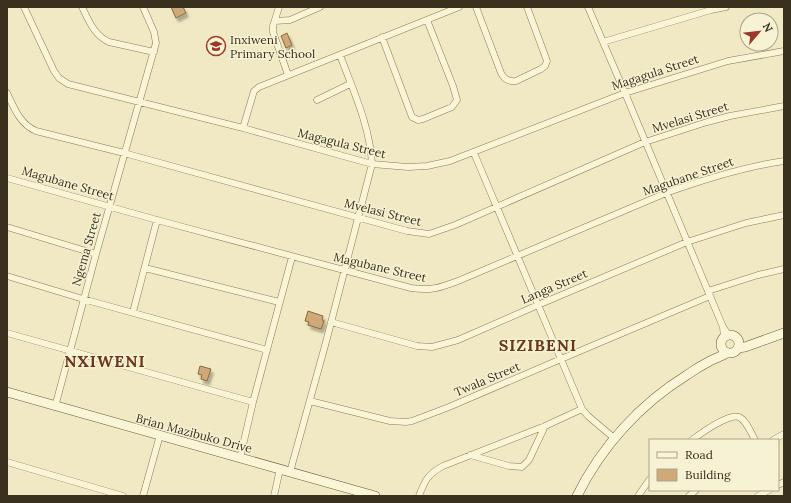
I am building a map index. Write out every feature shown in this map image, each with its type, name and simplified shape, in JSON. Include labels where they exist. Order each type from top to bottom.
[{"type":"street","name":"Magagula Street","points":[[24,7],[54,71],[59,78],[68,84],[243,128],[372,164],[396,167],[427,166],[450,161],[474,153],[625,93],[728,61],[784,51]]},
{"type":"street","points":[[82,7],[94,31],[103,39],[154,52]]},
{"type":"street","name":"Ngema Street","points":[[54,407],[124,153],[154,52],[156,43],[154,32],[143,7]]},
{"type":"street","points":[[279,7],[273,32],[288,75]]},
{"type":"street","points":[[275,21],[290,20],[320,7]]},
{"type":"street","points":[[243,128],[254,91],[256,89],[459,7]]},
{"type":"street","points":[[476,7],[500,73],[512,81],[521,79],[541,69],[547,61],[527,7]]},
{"type":"street","points":[[588,7],[729,343]]},
{"type":"street","points":[[603,42],[726,7]]},
{"type":"street","points":[[382,37],[412,117],[418,120],[423,119],[452,107],[457,100],[427,20]]},
{"type":"street","points":[[290,472],[372,164],[369,142],[340,55]]},
{"type":"street","points":[[317,100],[350,84]]},
{"type":"street","name":"Mvelasi Street","points":[[7,94],[23,123],[29,128],[407,231],[429,234],[455,225],[645,142],[715,120],[784,106]]},
{"type":"street","points":[[474,153],[582,409],[614,438]]},
{"type":"street","name":"Magubane Street","points":[[7,178],[411,288],[432,290],[458,281],[694,182],[732,171],[784,161]]},
{"type":"street","name":"Langa Street","points":[[331,322],[417,346],[432,348],[458,340],[687,242],[746,223],[784,215]]},
{"type":"street","points":[[133,312],[157,220]]},
{"type":"street","points":[[7,227],[96,254]]},
{"type":"street","points":[[240,458],[253,402],[292,256]]},
{"type":"street","points":[[145,268],[279,302]]},
{"type":"street","name":"Twala Street","points":[[310,401],[390,421],[406,422],[449,407],[709,294],[758,275],[784,269]]},
{"type":"street","points":[[7,276],[83,299],[267,350]]},
{"type":"street","points":[[7,333],[253,402]]},
{"type":"street","points":[[577,496],[594,465],[614,438],[627,423],[664,391],[685,375],[712,360],[729,343],[756,342],[784,333]]},
{"type":"street","name":"Brian Mazibuko Drive","points":[[7,392],[54,407],[375,496]]},
{"type":"street","points":[[420,496],[430,474],[448,463],[545,426],[582,409]]},
{"type":"street","points":[[694,439],[717,424],[735,416],[744,421],[754,439]]},
{"type":"street","points":[[470,455],[509,466],[522,467],[529,460],[545,426]]},
{"type":"street","points":[[775,439],[784,434]]},
{"type":"street","points":[[143,496],[160,436]]},
{"type":"street","points":[[7,462],[123,496]]},
{"type":"street","points":[[274,496],[280,469]]},
{"type":"street","points":[[638,496],[649,480]]},
{"type":"street","points":[[758,496],[767,491]]},
{"type":"building","points":[[171,7],[183,7],[186,13],[176,18]]},
{"type":"building","points":[[287,33],[292,45],[286,48],[281,36]]},
{"type":"building","points":[[308,311],[323,316],[322,320],[324,321],[321,329],[308,325],[309,322],[305,321]]},
{"type":"building","points":[[200,366],[211,369],[207,381],[201,379],[202,375],[198,374]]},
{"type":"place","name":"Inxiweni Primary School","points":[[216,46]]},
{"type":"district","name":"SIZIBENI","points":[[538,345]]},
{"type":"district","name":"NXIWENI","points":[[105,361]]}]
